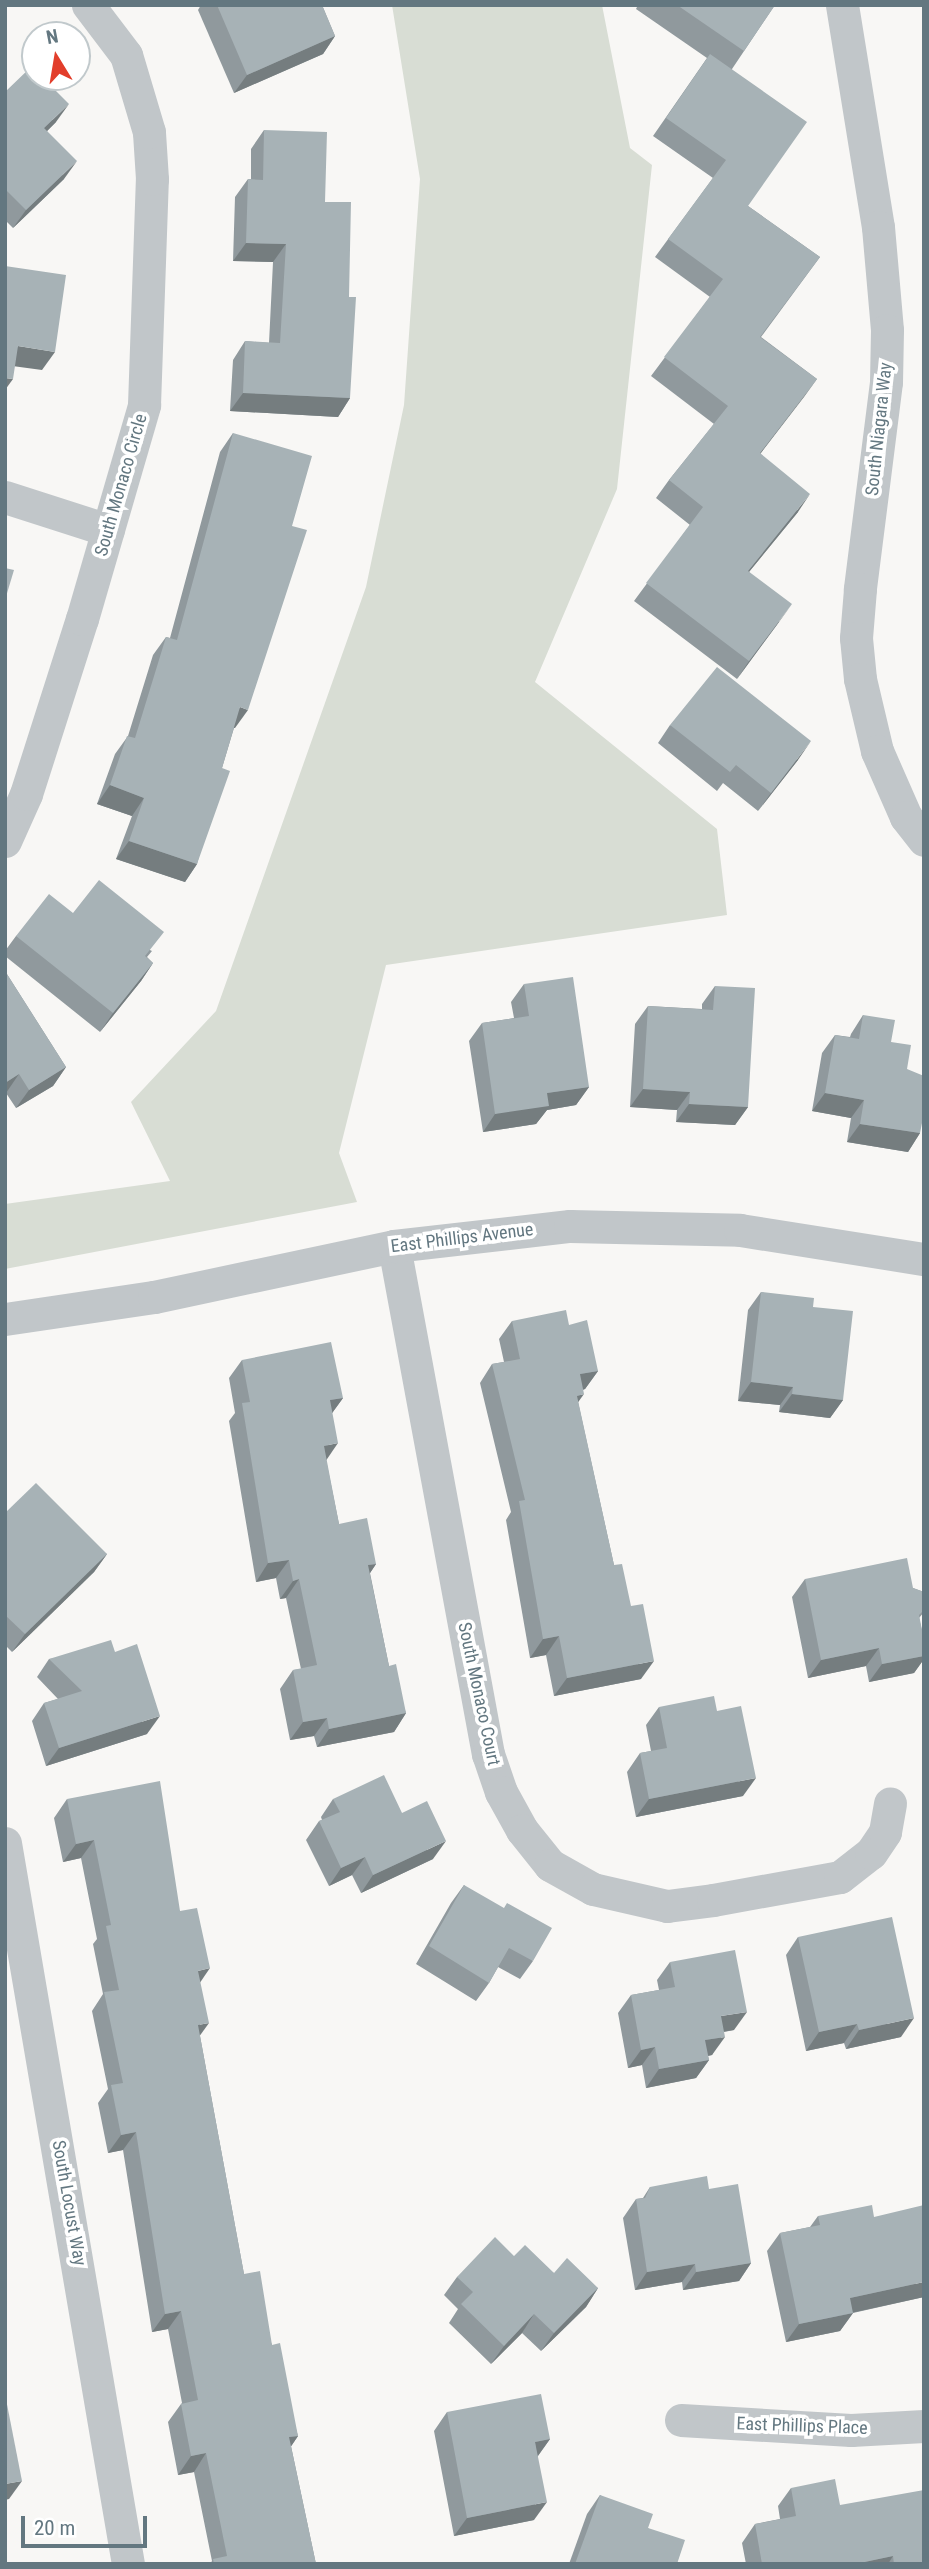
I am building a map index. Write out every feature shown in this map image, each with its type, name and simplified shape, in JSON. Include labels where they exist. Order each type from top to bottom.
[{"type":"street","name":"South Monaco Circle","points":[[5,841],[26,794],[144,405],[152,179],[149,131],[140,92],[125,55],[88,5]]},
{"type":"street","name":"South Niagara Way","points":[[842,5],[878,227],[887,330],[886,382],[856,638],[860,679],[877,751],[906,817],[924,840]]},
{"type":"street","points":[[5,497],[108,530]]},
{"type":"street","name":"East Phillips Avenue","points":[[5,1319],[154,1297],[394,1246],[481,1233],[650,1224],[804,1238],[924,1259]]},
{"type":"street","name":"South Monaco Court","points":[[394,1246],[488,1754],[501,1793],[522,1830],[550,1865],[593,1889],[667,1906],[713,1900],[840,1877],[871,1853],[885,1832],[890,1804]]},
{"type":"street","name":"South Locust Way","points":[[5,1843],[128,2564]]},
{"type":"street","name":"East Phillips Place","points":[[681,2420],[851,2430],[924,2426]]},
{"type":"shaded area","points":[[392,5],[602,5],[630,148],[652,165],[617,489],[535,682],[717,829],[727,915],[386,965],[339,1153],[357,1202],[5,1269],[5,1204],[170,1181],[131,1102],[216,1011],[366,587],[404,405],[420,179]]},
{"type":"building","points":[[217,5],[322,5],[335,36],[247,75]]},
{"type":"building","points":[[677,5],[775,5],[744,51]]},
{"type":"building","points":[[710,54],[807,122],[748,206],[820,257],[760,337],[817,379],[760,453],[810,494],[748,571],[792,604],[749,661],[646,583],[703,507],[669,480],[728,406],[664,357],[723,279],[668,239],[726,160],[666,118]]},
{"type":"building","points":[[21,77],[21,91],[56,91],[69,104],[44,128],[77,161],[26,210],[5,189],[5,92]]},
{"type":"building","points":[[264,130],[327,132],[325,202],[351,202],[349,297],[356,297],[350,398],[243,393],[245,341],[280,343],[286,244],[246,243],[248,179],[263,180]]},
{"type":"building","points":[[5,266],[66,275],[55,352],[18,346],[13,379],[5,378]]},
{"type":"building","points":[[233,433],[312,456],[292,526],[307,530],[248,710],[240,707],[222,768],[230,771],[197,864],[129,841],[144,798],[110,785],[127,736],[135,738],[166,637],[177,640]]},
{"type":"building","points":[[5,568],[14,570],[5,600]]},
{"type":"building","points":[[717,667],[811,741],[771,793],[736,765],[730,772],[670,725]]},
{"type":"building","points":[[99,880],[164,932],[145,956],[153,963],[113,1013],[16,936],[49,894],[73,913]]},
{"type":"building","points":[[5,971],[66,1067],[29,1090],[19,1074],[5,1083]]},
{"type":"building","points":[[573,977],[589,1087],[547,1093],[549,1106],[495,1114],[482,1023],[529,1016],[524,984]]},
{"type":"building","points":[[715,986],[755,988],[748,1107],[689,1104],[690,1092],[643,1089],[648,1006],[713,1010]]},
{"type":"building","points":[[863,1015],[895,1020],[891,1042],[911,1045],[907,1069],[924,1076],[924,1113],[920,1133],[860,1124],[864,1100],[825,1093],[835,1035],[859,1039]]},
{"type":"building","points":[[761,1292],[814,1298],[813,1307],[853,1311],[843,1400],[792,1394],[793,1387],[751,1382]]},
{"type":"building","points":[[566,1310],[569,1325],[587,1320],[598,1371],[580,1374],[584,1394],[577,1396],[614,1565],[622,1564],[631,1606],[643,1604],[654,1661],[567,1678],[559,1636],[543,1639],[519,1501],[525,1500],[492,1364],[520,1359],[512,1321]]},
{"type":"building","points":[[331,1342],[343,1398],[330,1400],[338,1443],[324,1446],[339,1524],[367,1518],[376,1564],[368,1565],[389,1666],[396,1664],[406,1713],[329,1729],[327,1718],[303,1722],[293,1670],[317,1665],[299,1579],[293,1581],[289,1560],[268,1563],[242,1403],[250,1402],[242,1360]]},
{"type":"building","points":[[36,1483],[107,1554],[25,1634],[5,1615],[5,1513]]},
{"type":"building","points":[[907,1558],[913,1588],[924,1592],[924,1610],[919,1615],[924,1656],[882,1664],[879,1648],[821,1660],[805,1579]]},
{"type":"building","points":[[111,1640],[115,1652],[137,1644],[160,1716],[59,1748],[44,1703],[82,1691],[49,1659]]},
{"type":"building","points":[[714,1696],[717,1711],[741,1706],[756,1778],[649,1799],[640,1753],[667,1748],[659,1707]]},
{"type":"building","points":[[384,1775],[402,1813],[427,1801],[446,1841],[373,1875],[365,1857],[341,1868],[319,1821],[340,1812],[333,1799]]},
{"type":"building","points":[[160,1781],[180,1911],[197,1908],[210,1968],[198,1971],[209,2023],[198,2025],[244,2274],[260,2271],[272,2345],[280,2343],[298,2436],[289,2437],[316,2564],[214,2564],[213,2559],[227,2556],[206,2453],[191,2456],[181,2404],[198,2400],[181,2311],[165,2314],[136,2132],[121,2135],[111,2085],[123,2083],[104,1992],[119,1990],[106,1926],[111,1925],[94,1840],[76,1844],[67,1799]]},
{"type":"building","points":[[464,1885],[504,1908],[507,1903],[552,1928],[533,1961],[509,1948],[489,1983],[429,1946]]},
{"type":"building","points":[[892,1917],[914,2018],[859,2030],[857,2024],[819,2032],[798,1937]]},
{"type":"building","points":[[735,1950],[747,2012],[721,2016],[725,2037],[705,2040],[709,2060],[659,2069],[655,2047],[641,2050],[631,1995],[675,1987],[670,1962]]},
{"type":"building","points":[[707,2176],[709,2189],[738,2184],[751,2263],[696,2272],[695,2264],[647,2272],[636,2199],[645,2198],[650,2187]]},
{"type":"building","points":[[872,2205],[874,2217],[924,2205],[924,2282],[850,2298],[853,2313],[799,2324],[780,2233],[820,2225],[818,2216]]},
{"type":"building","points":[[495,2237],[514,2256],[525,2245],[554,2273],[567,2258],[598,2288],[554,2333],[534,2314],[504,2346],[461,2304],[473,2292],[457,2277]]},
{"type":"building","points":[[5,2394],[22,2481],[5,2484]]},
{"type":"building","points":[[541,2394],[550,2439],[535,2442],[547,2502],[467,2518],[447,2412]]},
{"type":"building","points":[[835,2479],[840,2505],[924,2490],[924,2564],[894,2564],[893,2556],[855,2564],[762,2564],[755,2524],[796,2516],[791,2488]]},
{"type":"building","points":[[600,2495],[653,2514],[648,2528],[685,2540],[677,2564],[575,2564]]}]
